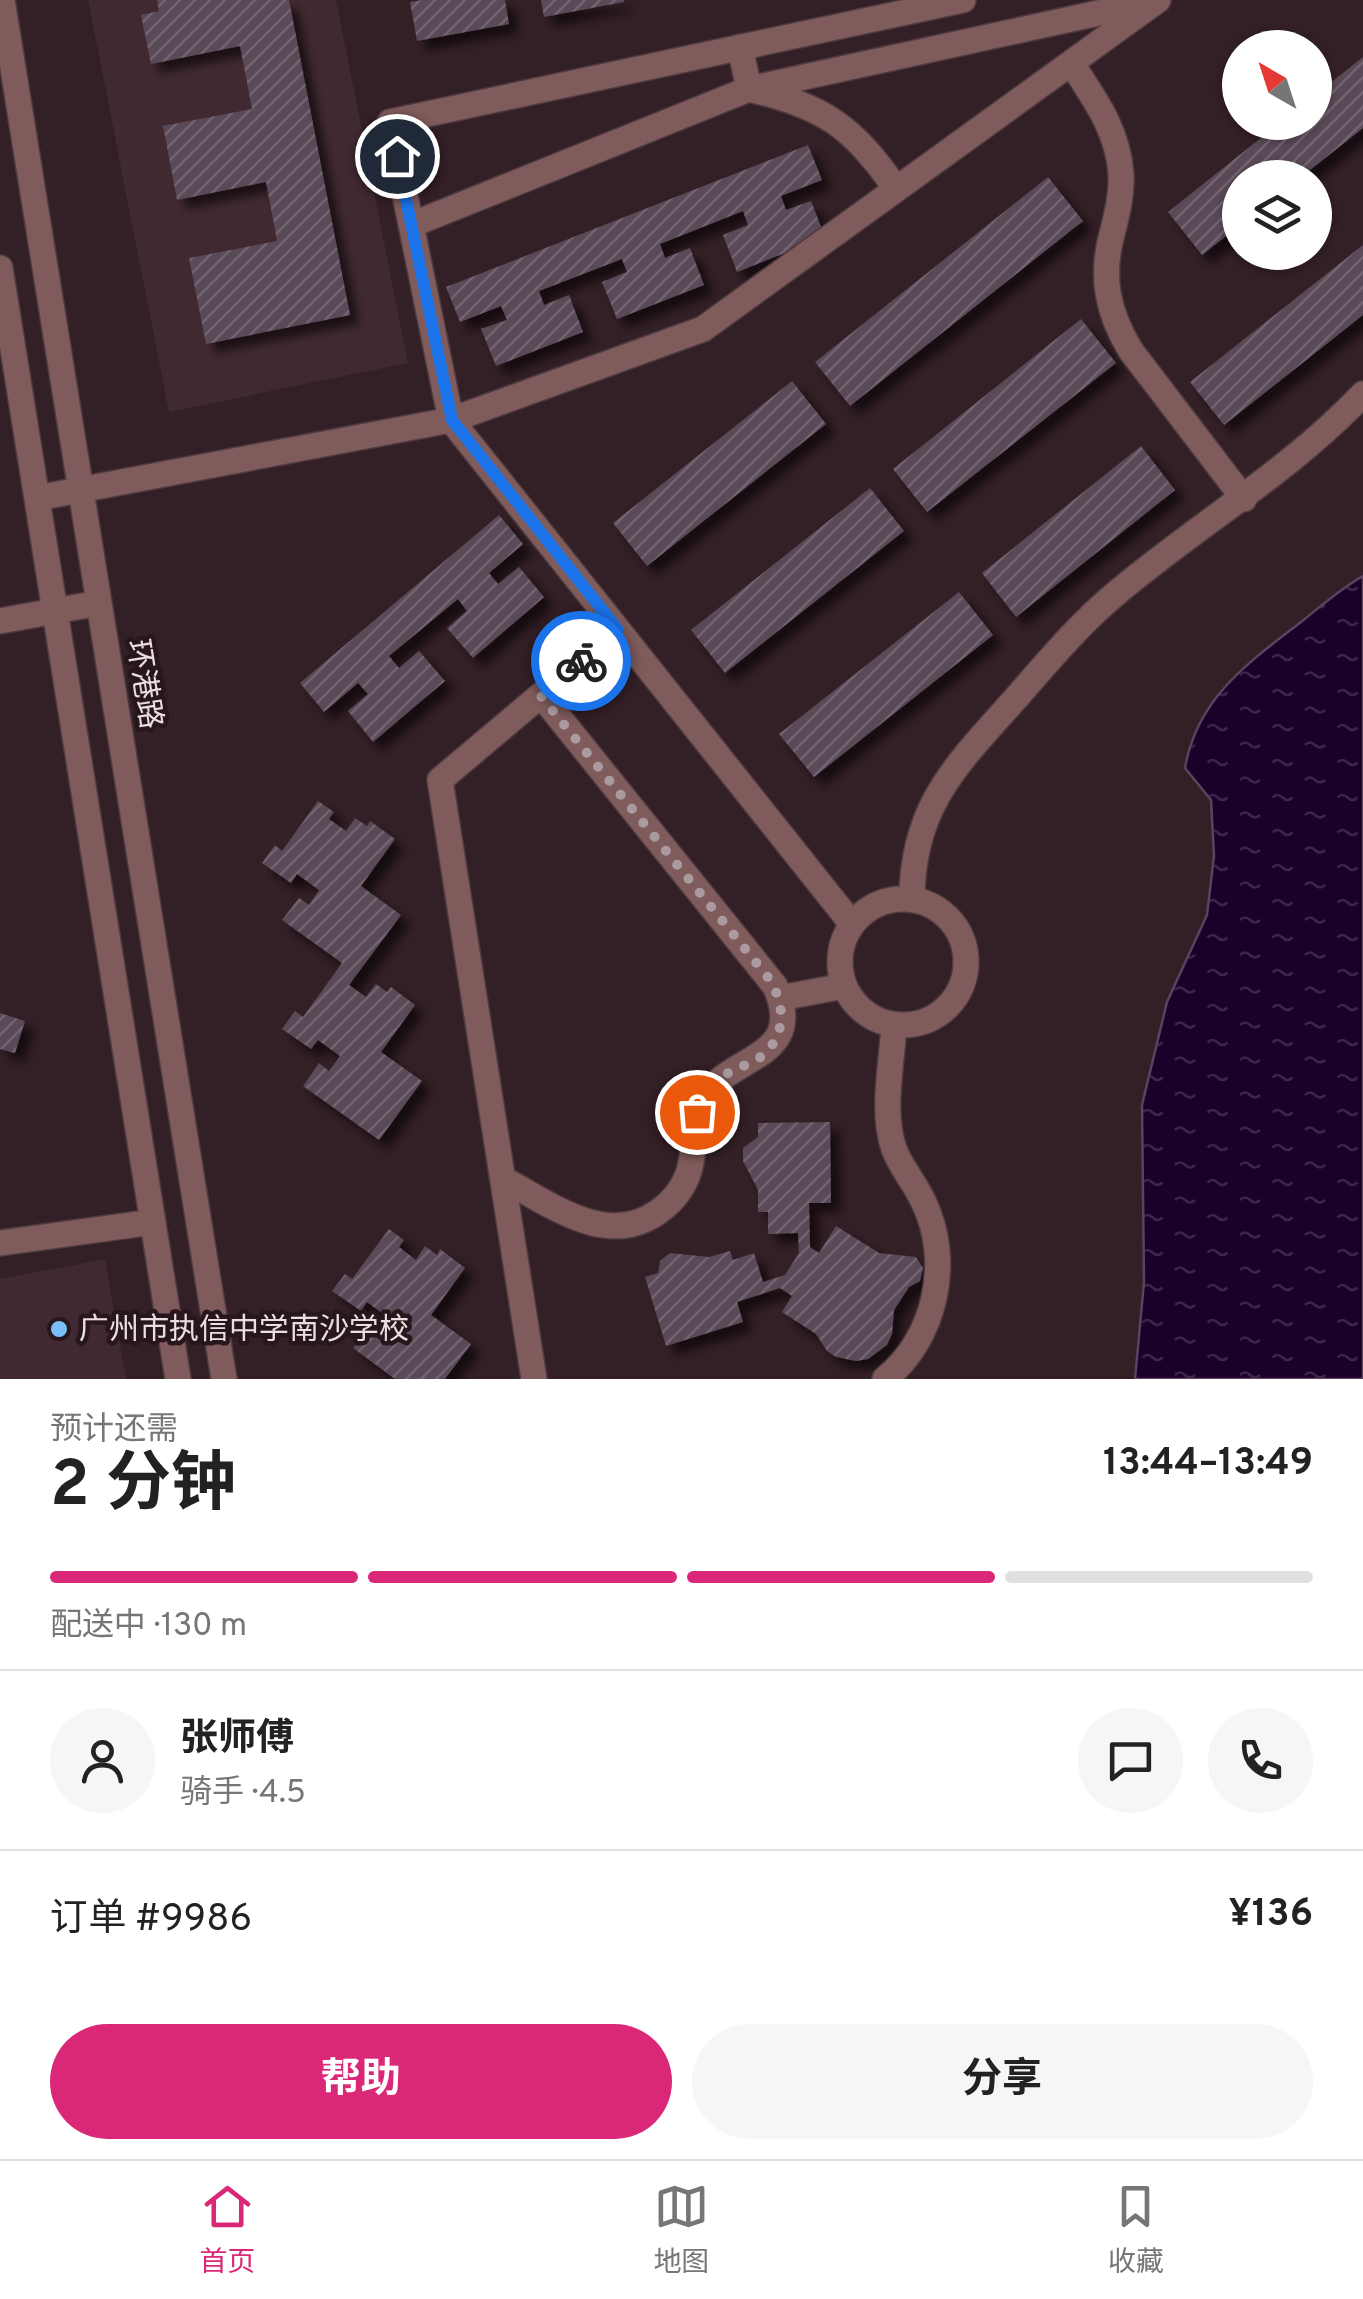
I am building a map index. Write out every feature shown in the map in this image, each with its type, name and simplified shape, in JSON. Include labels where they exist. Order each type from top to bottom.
[{"type":"street","name":"环港路","points":[[2,0],[224,1379]]},
{"type":"street","points":[[852,924],[452,420],[390,122],[963,0]]},
{"type":"street","points":[[37,498],[452,420],[703,329],[1158,0]]},
{"type":"street","points":[[411,226],[749,88],[1158,0]]},
{"type":"street","points":[[740,47],[749,88]]},
{"type":"street","points":[[1071,63],[1105,115],[1116,145],[1121,176],[1119,208],[1105,268],[1107,298],[1116,326],[1244,499]]},
{"type":"street","points":[[749,88],[794,99],[835,120],[870,151],[896,189]]},
{"type":"street","points":[[0,268],[178,1379]]},
{"type":"street","points":[[912,899],[912,873],[923,821],[948,776],[1071,635],[1110,598],[1244,499],[1363,394]]},
{"type":"street","points":[[0,621],[99,603]]},
{"type":"street","points":[[534,1379],[440,780],[618,630]]},
{"type":"street","points":[[503,1179],[586,1222],[620,1226],[654,1215],[679,1192],[688,1176],[694,1127],[704,1099],[723,1076],[761,1056],[781,1024],[780,998],[767,976],[541,696]]},
{"type":"street","points":[[912,899],[942,912],[954,924],[962,938],[966,970],[953,1001],[941,1013],[910,1025],[894,1025],[864,1013],[844,986],[840,954],[852,924],[878,904],[912,899]]},
{"type":"street","points":[[780,998],[844,986]]},
{"type":"street","points":[[885,1379],[918,1342],[932,1310],[938,1274],[936,1239],[926,1205],[894,1150],[888,1124],[894,1025]]},
{"type":"street","points":[[0,1244],[153,1222]]},
{"type":"shaded area","points":[[88,0],[336,0],[408,363],[169,412]]},
{"type":"shaded area","name":"广州市执信中学南沙学校","points":[[105,1259],[126,1379],[0,1379],[0,1279]]},
{"type":"water","points":[[1363,576],[1363,1379],[1135,1379],[1144,1282],[1142,1105],[1167,1002],[1207,915],[1214,856],[1211,800],[1185,768],[1191,743],[1213,702],[1244,668]]},
{"type":"building","points":[[157,0],[289,0],[350,315],[206,344],[189,258],[277,241],[266,182],[177,200],[163,126],[252,109],[240,46],[151,64],[141,15],[159,11]]},
{"type":"building","points":[[505,0],[509,24],[417,41],[410,2]]},
{"type":"building","points":[[541,0],[624,0],[624,2],[544,17]]},
{"type":"building","points":[[1363,57],[1363,128],[1323,160],[1233,160],[1258,140],[1332,140],[1332,82]]},
{"type":"building","points":[[808,145],[822,180],[781,196],[786,210],[811,201],[825,237],[737,272],[723,235],[748,225],[743,211],[660,244],[665,258],[690,248],[704,285],[617,319],[602,282],[627,272],[622,259],[539,291],[544,305],[569,295],[583,332],[496,366],[481,329],[507,320],[501,306],[460,322],[446,287]]},
{"type":"building","points":[[1222,169],[1222,239],[1202,255],[1168,212]]},
{"type":"building","points":[[1048,177],[1083,221],[850,406],[815,362]]},
{"type":"building","points":[[1363,245],[1363,315],[1224,425],[1190,382]]},
{"type":"building","points":[[1081,319],[1116,363],[927,512],[893,469]]},
{"type":"building","points":[[792,381],[826,424],[647,566],[613,523]]},
{"type":"building","points":[[1141,446],[1175,490],[1016,617],[982,573]]},
{"type":"building","points":[[870,488],[904,531],[725,673],[691,630]]},
{"type":"building","points":[[499,515],[523,544],[489,573],[498,584],[519,567],[544,597],[473,658],[447,628],[467,611],[458,599],[389,656],[399,668],[419,651],[445,681],[373,742],[348,711],[368,694],[358,683],[324,712],[300,683]]},
{"type":"building","points":[[959,592],[993,635],[814,777],[779,734]]},
{"type":"building","points":[[318,801],[334,812],[329,819],[346,831],[355,818],[367,826],[370,821],[395,839],[361,886],[401,915],[349,985],[366,997],[376,984],[387,992],[391,987],[415,1005],[381,1052],[422,1081],[379,1140],[303,1086],[319,1063],[329,1071],[340,1056],[318,1040],[311,1049],[282,1029],[295,1011],[303,1017],[342,963],[282,920],[299,898],[309,905],[319,890],[297,874],[291,883],[262,863],[275,845],[282,851]]},
{"type":"building","points":[[0,1013],[25,1021],[15,1053],[0,1049]]},
{"type":"building","points":[[830,1122],[831,1203],[809,1203],[810,1247],[819,1253],[836,1226],[879,1253],[916,1257],[923,1268],[920,1281],[909,1287],[894,1310],[887,1345],[868,1359],[836,1357],[816,1334],[782,1312],[792,1296],[780,1288],[737,1302],[743,1322],[666,1346],[645,1277],[658,1273],[660,1261],[670,1253],[709,1257],[730,1251],[733,1260],[754,1253],[763,1282],[785,1275],[799,1253],[798,1233],[768,1234],[768,1212],[758,1212],[758,1190],[743,1161],[743,1148],[758,1137],[758,1123]]},
{"type":"building","points":[[389,1229],[404,1240],[399,1247],[416,1260],[425,1246],[437,1255],[440,1249],[465,1268],[431,1315],[471,1344],[445,1379],[395,1379],[353,1348],[369,1326],[379,1333],[390,1319],[367,1302],[361,1311],[332,1291],[345,1274],[352,1279]]},
{"type":"way so far","points":[[581,661],[541,696],[767,976],[780,998],[781,1024],[770,1047],[750,1063],[723,1076],[712,1086],[697,1112]]},
{"type":"place","name":"广州市执信中学南沙学校","points":[[59,1329]]},
{"type":"route","points":[[397,156],[452,420],[618,630],[581,661]]}]
